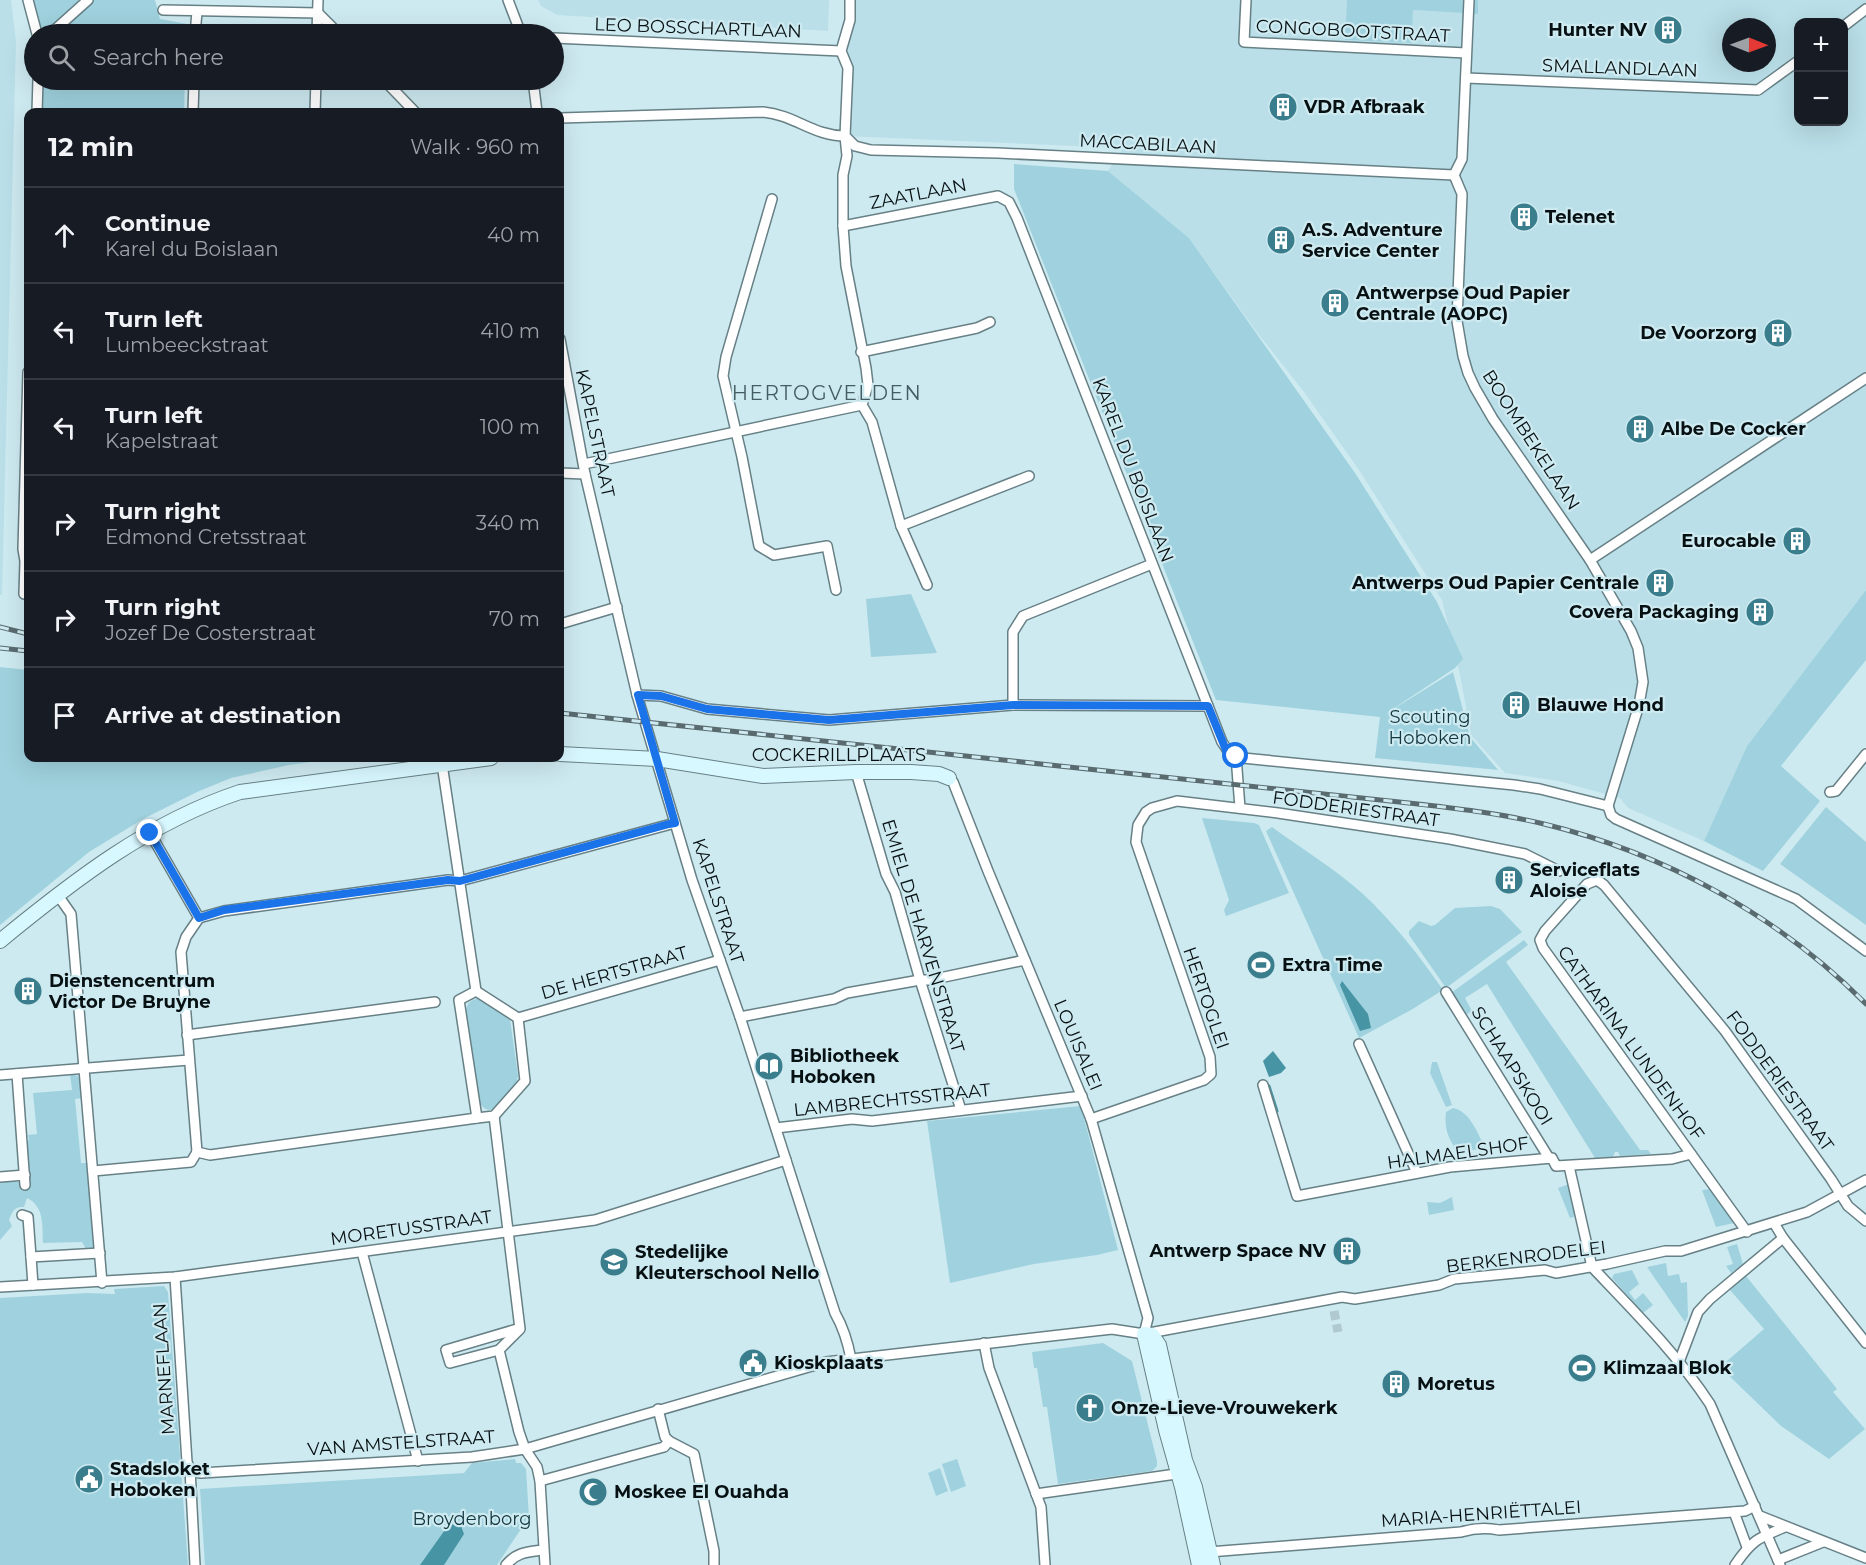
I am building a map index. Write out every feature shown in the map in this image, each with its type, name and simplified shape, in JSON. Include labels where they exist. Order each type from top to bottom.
[{"type":"street","points":[[28,0],[34,24]]},
{"type":"street","points":[[61,24],[88,0]]},
{"type":"street","points":[[508,0],[517,24]]},
{"type":"street","points":[[850,0],[850,20],[841,51],[848,68],[844,136],[848,156],[843,175],[843,226],[846,266],[868,385],[862,405],[872,422],[901,526],[927,585]]},
{"type":"street","name":"CONGOBOOTSTRAAT","points":[[1246,0],[1244,42],[1466,53]]},
{"type":"street","points":[[1454,175],[1462,159],[1469,0]]},
{"type":"street","points":[[317,24],[321,1]]},
{"type":"street","points":[[1848,23],[1866,9]]},
{"type":"street","points":[[163,10],[318,13],[329,24]]},
{"type":"street","points":[[196,24],[197,12]]},
{"type":"street","name":"LEO BOSSCHARTLAAN","points":[[564,38],[841,51]]},
{"type":"street","name":"SMALLANDLAAN","points":[[1466,78],[1758,90],[1794,64]]},
{"type":"street","points":[[37,108],[38,90]]},
{"type":"street","points":[[193,108],[194,90]]},
{"type":"street","points":[[315,108],[316,90]]},
{"type":"street","points":[[394,90],[411,108]]},
{"type":"street","points":[[534,90],[536,108]]},
{"type":"street","name":"MACCABILAAN","points":[[564,118],[779,113],[828,136],[844,136],[855,146],[871,150],[998,153],[1454,175]]},
{"type":"street","name":"BOOMBEKELAAN","points":[[1454,175],[1462,195],[1457,321],[1468,374],[1493,419],[1590,560],[1631,631],[1638,648],[1643,682],[1639,705],[1608,806]]},
{"type":"street","name":"ZAATLAAN","points":[[843,226],[998,195]]},
{"type":"street","name":"KAREL DU BOISLAAN","points":[[998,195],[1009,202],[1017,218],[1208,706],[1226,750],[1236,756]]},
{"type":"street","points":[[772,199],[726,357],[723,376],[742,457],[759,546],[774,555],[827,546],[836,590]]},
{"type":"street","points":[[861,352],[977,328],[990,322]]},
{"type":"street","name":"KAPELSTRAAT","points":[[564,361],[584,469],[638,695],[692,880],[740,1017],[835,1313],[842,1325],[851,1359]]},
{"type":"street","points":[[1590,560],[1866,378]]},
{"type":"street","points":[[564,472],[862,405]]},
{"type":"street","points":[[901,526],[1029,476]]},
{"type":"street","points":[[1013,705],[1013,632],[1023,616],[1152,564]]},
{"type":"street","points":[[564,623],[616,607]]},
{"type":"street","points":[[638,695],[661,696],[707,709],[829,720],[1013,705],[1208,706]]},
{"type":"street","name":"COCKERILLPLAATS","points":[[564,754],[657,759],[763,776],[911,772],[939,774],[949,778]]},
{"type":"street","points":[[1240,808],[1236,756],[1514,785],[1575,797],[1608,806],[1611,815],[1616,819],[1796,899],[1866,951]]},
{"type":"street","points":[[1830,792],[1836,792],[1865,759]]},
{"type":"street","points":[[0,941],[57,894],[111,856],[215,800],[240,792],[458,762]]},
{"type":"street","points":[[197,1152],[210,1155],[495,1116],[525,1080],[518,1018],[476,991],[442,764]]},
{"type":"street","name":"EMIEL DE HARVENSTRAAT","points":[[856,772],[961,1110]]},
{"type":"street","name":"LOUISALEI","points":[[949,778],[953,782],[1091,1119],[1148,1318],[1144,1334]]},
{"type":"street","name":"FODDERIESTRAAT","points":[[1146,812],[1177,801],[1240,808],[1486,846],[1526,854],[1559,871]]},
{"type":"street","name":"HERTOGLEI","points":[[1091,1119],[1204,1080],[1209,1077],[1212,1070],[1210,1057],[1136,842],[1138,825],[1146,812]]},
{"type":"street","points":[[93,1171],[191,1162],[197,1152],[181,952],[186,937],[199,918],[224,910],[448,880],[460,881],[675,823]]},
{"type":"street","points":[[150,833],[199,918]]},
{"type":"street","name":"FODDERIESTRAAT","points":[[1597,880],[1604,885],[1725,1031],[1832,1179],[1848,1206],[1866,1221]]},
{"type":"street","name":"CATHARINA LUNDENHOF","points":[[1597,880],[1587,884],[1545,931],[1540,940],[1541,944],[1747,1232]]},
{"type":"street","points":[[57,894],[71,914],[86,1068],[102,1283]]},
{"type":"street","name":"DE HERTSTRAAT","points":[[518,1018],[720,960]]},
{"type":"street","points":[[740,1017],[834,999],[847,993],[930,980],[1025,960]]},
{"type":"street","points":[[476,991],[459,1000],[477,1118]]},
{"type":"street","name":"SCHAAPSKOOI","points":[[1446,992],[1549,1158]]},
{"type":"street","points":[[188,1035],[435,1002]]},
{"type":"street","points":[[1359,1044],[1417,1173]]},
{"type":"street","points":[[0,1075],[189,1060]]},
{"type":"street","points":[[0,1177],[25,1180],[17,1074]]},
{"type":"street","name":"HALMAELSHOF","points":[[1263,1085],[1297,1196],[1449,1167],[1549,1158],[1552,1158],[1556,1166],[1569,1166],[1671,1159],[1690,1154]]},
{"type":"street","name":"LAMBRECHTSSTRAAT","points":[[776,1128],[852,1119],[872,1121],[1082,1096]]},
{"type":"street","points":[[495,1116],[520,1329]]},
{"type":"street","name":"MORETUSSTRAAT","points":[[0,1282],[0,1287],[102,1283],[174,1277],[596,1220],[786,1160]]},
{"type":"street","points":[[1569,1166],[1592,1267],[1695,1380],[1710,1404],[1779,1563],[1823,1542]]},
{"type":"street","name":"BERKENRODELEI","points":[[1144,1334],[1342,1297],[1355,1299],[1440,1285],[1454,1279],[1545,1270],[1556,1273],[1665,1251],[1681,1251],[1807,1212],[1866,1180]]},
{"type":"street","points":[[22,1215],[28,1218],[33,1285]]},
{"type":"street","points":[[1774,1223],[1783,1238],[1866,1343]]},
{"type":"street","points":[[1679,1362],[1698,1312],[1710,1299],[1783,1238]]},
{"type":"street","points":[[362,1252],[418,1461]]},
{"type":"street","points":[[31,1257],[100,1253]]},
{"type":"street","name":"MARNEFLAAN","points":[[174,1277],[187,1462],[190,1469],[195,1565]]},
{"type":"street","points":[[520,1329],[499,1350],[450,1363],[446,1350],[520,1329]]},
{"type":"street","points":[[714,1565],[714,1551],[694,1454],[665,1437],[658,1409],[813,1365],[1112,1329],[1152,1335],[1159,1345],[1185,1460],[1195,1487],[1211,1558]]},
{"type":"street","points":[[1144,1334],[1199,1565]]},
{"type":"street","points":[[984,1343],[988,1368],[1043,1518],[1045,1565]]},
{"type":"street","points":[[499,1350],[525,1449],[537,1467],[540,1481],[545,1565]]},
{"type":"street","name":"VAN AMSTELSTRAAT","points":[[190,1469],[201,1473],[472,1457],[525,1449],[658,1409]]},
{"type":"street","points":[[540,1481],[664,1447],[669,1441]]},
{"type":"street","points":[[1036,1494],[1176,1474]]},
{"type":"street","name":"MARIA-HENRIËTTALEI","points":[[1211,1558],[1461,1532],[1473,1528],[1488,1527],[1499,1530],[1734,1512],[1745,1511],[1755,1506]]},
{"type":"street","points":[[1734,1512],[1747,1547]]},
{"type":"street","points":[[1760,1516],[1866,1558]]},
{"type":"street","points":[[1735,1565],[1747,1547],[1756,1539],[1785,1527]]},
{"type":"street","points":[[506,1565],[512,1557],[525,1552],[543,1550]]},
{"type":"shaded area","points":[[0,0],[11,0],[16,41],[2,595],[0,595]]},
{"type":"shaded area","points":[[538,0],[829,0],[828,31],[557,15],[541,6]]},
{"type":"shaded area","points":[[850,0],[1347,0],[1346,40],[1412,43],[1413,10],[1477,14],[1478,0],[1866,0],[1866,590],[1747,746],[1704,841],[1628,808],[1620,798],[1558,781],[1505,773],[1471,735],[1460,675],[1442,600],[1359,470],[1189,238],[1108,171],[1123,148],[845,136]]},
{"type":"shaded area","points":[[1342,981],[1368,1014],[1371,1028],[1360,1031],[1340,985]]},
{"type":"shaded area","points":[[1273,1051],[1286,1068],[1281,1073],[1269,1077],[1263,1061]]},
{"type":"shaded area","points":[[452,1524],[461,1526],[464,1534],[444,1565],[420,1565],[447,1527]]},
{"type":"green space","points":[[33,0],[155,0],[160,19],[187,24],[38,24]]},
{"type":"green space","points":[[1347,0],[1478,0],[1478,14],[1413,10],[1412,43],[1345,40]]},
{"type":"green space","points":[[42,90],[185,90],[184,108],[41,108]]},
{"type":"green space","name":"Scouting Hoboken","points":[[1014,164],[1108,171],[1189,238],[1355,473],[1437,602],[1463,659],[1455,668],[1382,716],[1453,672],[1470,737],[1498,770],[1375,758],[1380,717],[1216,700],[1014,189]]},
{"type":"green space","points":[[1866,590],[1866,660],[1781,766],[1820,801],[1763,871],[1704,841],[1747,746]]},
{"type":"green space","points":[[911,594],[937,653],[871,657],[866,599]]},
{"type":"green space","points":[[0,667],[24,670],[24,762],[310,762],[231,778],[143,819],[89,852],[0,925]]},
{"type":"green space","points":[[1826,807],[1866,842],[1866,925],[1780,864]]},
{"type":"green space","points":[[1202,818],[1259,825],[1289,893],[1226,916],[1224,910],[1229,900]]},
{"type":"green space","points":[[1272,827],[1362,893],[1405,939],[1443,990],[1359,1038],[1266,831]]},
{"type":"green space","points":[[1491,906],[1500,909],[1522,932],[1446,988],[1409,935],[1409,931],[1419,921],[1431,926],[1435,925],[1455,908]]},
{"type":"green space","points":[[1524,940],[1528,945],[1506,962],[1640,1150],[1648,1150],[1651,1154],[1620,1156],[1618,1152],[1615,1152],[1613,1157],[1595,1158],[1487,984],[1465,998],[1472,1011],[1464,1016],[1451,993]]},
{"type":"green space","points":[[480,998],[504,1012],[510,1019],[518,1076],[507,1099],[501,1105],[488,1110],[482,1106],[477,1097],[466,1011],[470,1002]]},
{"type":"green space","points":[[1432,1062],[1437,1062],[1452,1105],[1446,1107],[1430,1073]]},
{"type":"green space","points":[[70,1074],[78,1076],[81,1082],[82,1098],[75,1099],[81,1163],[88,1163],[96,1245],[94,1248],[86,1249],[82,1242],[43,1243],[40,1212],[37,1206],[27,1198],[24,1207],[18,1207],[12,1212],[9,1220],[12,1226],[0,1240],[0,1182],[14,1181],[20,1183],[24,1189],[30,1188],[27,1141],[29,1140],[28,1135],[37,1134],[33,1093],[72,1090]]},
{"type":"green space","points":[[1081,1106],[1118,1250],[1034,1264],[950,1283],[927,1121]]},
{"type":"green space","points":[[1453,1108],[1469,1119],[1485,1149],[1457,1151],[1446,1128],[1446,1112]]},
{"type":"green space","points":[[1569,1184],[1576,1216],[1570,1218],[1558,1188]]},
{"type":"green space","points":[[1710,1189],[1734,1223],[1716,1227],[1702,1190]]},
{"type":"green space","points":[[1452,1197],[1454,1210],[1429,1215],[1427,1202],[1440,1203]]},
{"type":"green space","points":[[1737,1244],[1743,1264],[1731,1273],[1726,1266],[1733,1264],[1727,1247]]},
{"type":"green space","points":[[1666,1263],[1668,1276],[1679,1274],[1681,1283],[1687,1282],[1688,1316],[1685,1322],[1647,1267]]},
{"type":"green space","points":[[1632,1270],[1639,1284],[1629,1292],[1635,1300],[1643,1293],[1653,1305],[1643,1313],[1612,1278],[1614,1274]]},
{"type":"green space","points":[[1746,1276],[1837,1389],[1833,1392],[1865,1429],[1829,1459],[1781,1426],[1720,1367],[1764,1329],[1730,1290]]},
{"type":"green space","points":[[164,1286],[168,1292],[188,1565],[0,1565],[0,1298],[87,1293],[115,1294],[114,1289]]},
{"type":"green space","points":[[1103,1343],[1132,1361],[1157,1466],[1152,1471],[1058,1484],[1047,1407],[1043,1407],[1032,1352]]},
{"type":"green space","name":"Broydenborg","points":[[515,1459],[516,1463],[521,1463],[526,1469],[529,1517],[497,1565],[205,1565],[200,1489],[464,1473],[472,1463]]},
{"type":"green space","points":[[957,1459],[966,1486],[951,1492],[942,1464]]},
{"type":"green space","points":[[940,1468],[948,1491],[936,1496],[928,1473]]},
{"type":"waterway","points":[[1269,1086],[1277,1111]]},
{"type":"tunnel","points":[[1334,1311],[1338,1332]]},
{"type":"railway","points":[[0,627],[24,633]]},
{"type":"railway","points":[[0,648],[24,651]]},
{"type":"railway","points":[[564,713],[1418,804],[1529,820],[1589,836],[1633,852],[1676,870],[1717,892],[1758,916],[1796,943],[1866,1004]]},
{"type":"place","name":"Hunter NV","points":[[1668,30]]},
{"type":"place","name":"VDR Afbraak","points":[[1283,107]]},
{"type":"place","name":"Telenet","points":[[1524,217]]},
{"type":"place","name":"A.S. Adventure Service Center","points":[[1281,240]]},
{"type":"place","name":"Antwerpse Oud Papier Centrale (AOPC)","points":[[1335,303]]},
{"type":"place","name":"De Voorzorg","points":[[1778,333]]},
{"type":"place","name":"Albe De Cocker","points":[[1640,429]]},
{"type":"place","name":"Eurocable","points":[[1797,541]]},
{"type":"place","name":"Antwerps Oud Papier Centrale","points":[[1660,583]]},
{"type":"place","name":"Covera Packaging","points":[[1760,612]]},
{"type":"place","name":"Blauwe Hond","points":[[1516,705]]},
{"type":"place","name":"Serviceflats Aloise","points":[[1509,880]]},
{"type":"place","name":"Extra Time","points":[[1261,965]]},
{"type":"place","name":"Dienstencentrum Victor De Bruyne","points":[[28,991]]},
{"type":"place","name":"Bibliotheek Hoboken","points":[[769,1066]]},
{"type":"place","name":"Antwerp Space NV","points":[[1347,1251]]},
{"type":"place","name":"Stedelijke Kleuterschool Nello","points":[[614,1262]]},
{"type":"place","name":"Kioskplaats","points":[[753,1363]]},
{"type":"place","name":"Klimzaal Blok","points":[[1582,1368]]},
{"type":"place","name":"Moretus","points":[[1396,1384]]},
{"type":"place","name":"Onze-Lieve-Vrouwekerk","points":[[1090,1408]]},
{"type":"place","name":"Stadsloket Hoboken","points":[[89,1479]]},
{"type":"place","name":"Moskee El Ouahda","points":[[593,1492]]},
{"type":"district","name":"HERTOGVELDEN","points":[[827,393]]},
{"type":"route","points":[[150,833],[199,918],[224,910],[448,880],[460,881],[675,823],[638,695],[661,696],[707,709],[829,720],[1013,705],[1208,706],[1226,750],[1236,756]]}]
